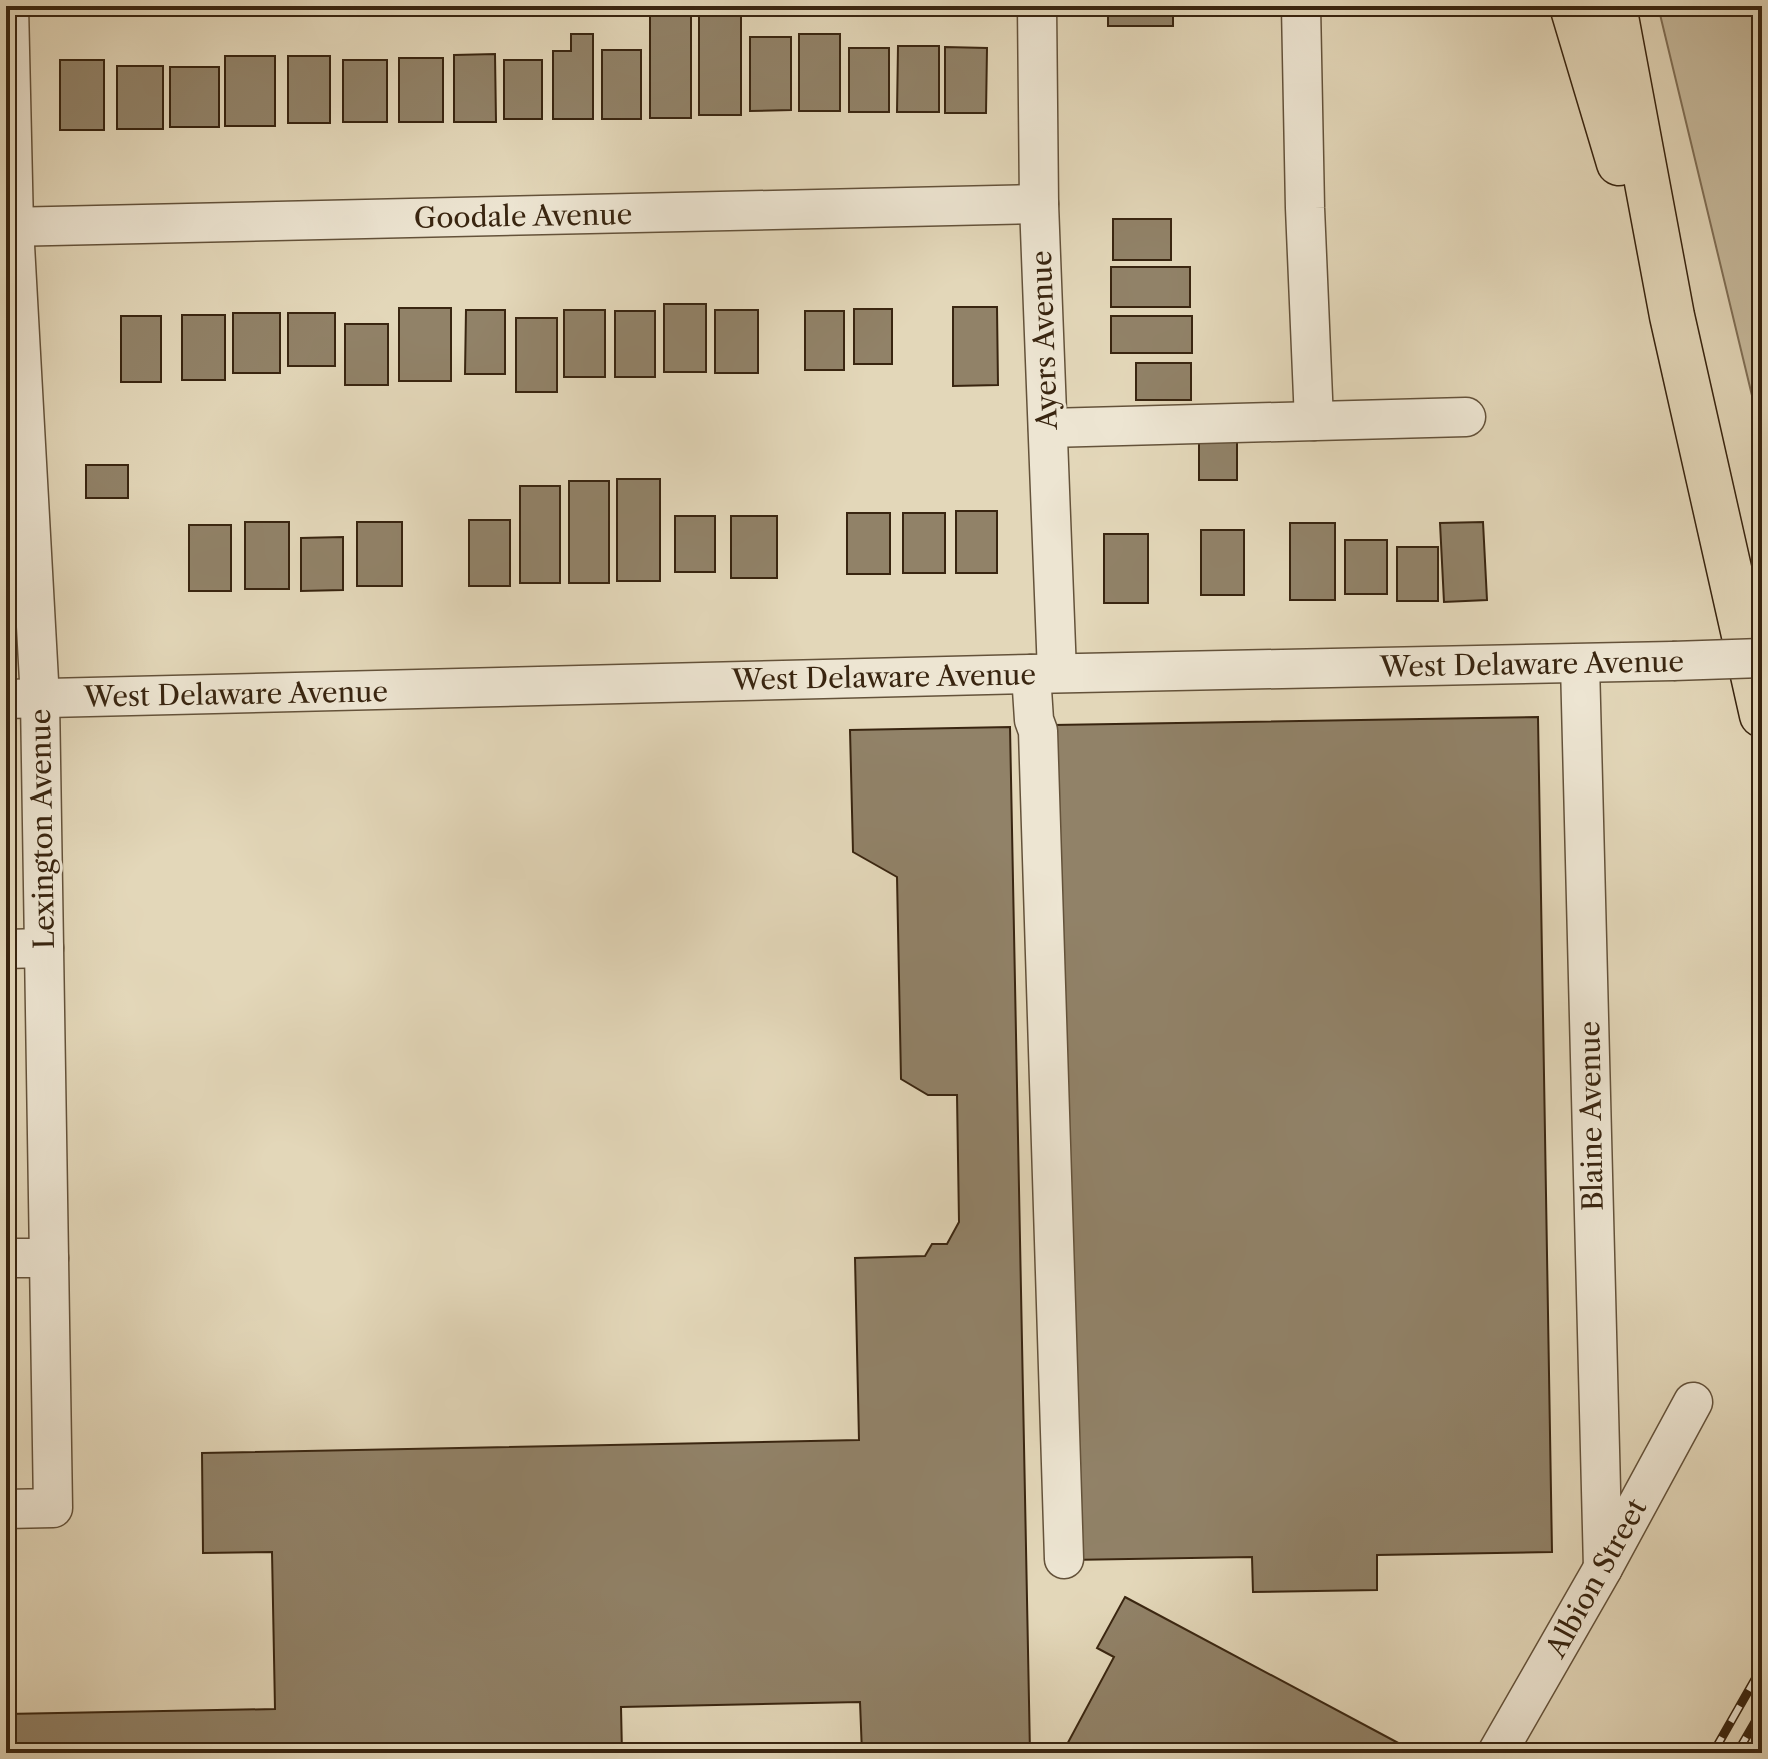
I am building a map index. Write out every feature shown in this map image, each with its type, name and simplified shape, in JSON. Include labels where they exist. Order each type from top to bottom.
[{"type":"highway","points":[[1572,6],[1620,166],[1672,316]]},
{"type":"highway","points":[[1614,6],[1672,316],[1762,715]]},
{"type":"street","name":"Lexington Avenue","points":[[6,1509],[53,1508],[44,948],[23,699],[10,227],[9,6]]},
{"type":"street","name":"Ayers Avenue","points":[[1037,6],[1039,204],[1048,428],[1044,673],[1038,747],[1064,1559]]},
{"type":"street","points":[[1301,6],[1314,421]]},
{"type":"street","name":"Goodale Avenue","points":[[10,227],[1039,204]]},
{"type":"street","points":[[1048,428],[1466,417]]},
{"type":"street","name":"West Delaware Avenue","points":[[23,699],[1762,658]]},
{"type":"street","name":"Blaine Avenue","points":[[1580,664],[1603,1568]]},
{"type":"street","points":[[6,949],[44,948]]},
{"type":"street","points":[[6,1258],[49,1258]]},
{"type":"street","name":"Albion Street","points":[[1497,1753],[1693,1402]]},
{"type":"shaded area","points":[[1658,6],[1762,6],[1762,437]]},
{"type":"building","points":[[931,6],[988,6],[988,14],[931,14]]},
{"type":"building","points":[[1108,6],[1173,6],[1173,26],[1108,26]]},
{"type":"building","points":[[650,15],[691,15],[691,118],[650,118]]},
{"type":"building","points":[[699,15],[741,15],[741,115],[699,115]]},
{"type":"building","points":[[571,34],[593,34],[593,119],[553,119],[553,51],[571,51]]},
{"type":"building","points":[[799,34],[840,34],[840,111],[799,111]]},
{"type":"building","points":[[750,37],[791,37],[791,110],[750,111]]},
{"type":"building","points":[[898,46],[939,46],[939,112],[897,112]]},
{"type":"building","points":[[945,47],[987,48],[986,113],[945,113]]},
{"type":"building","points":[[849,48],[889,48],[889,112],[849,112]]},
{"type":"building","points":[[602,50],[641,50],[641,119],[602,119]]},
{"type":"building","points":[[495,54],[496,122],[454,122],[454,55]]},
{"type":"building","points":[[225,56],[275,56],[275,126],[225,126]]},
{"type":"building","points":[[288,56],[330,56],[330,123],[288,123]]},
{"type":"building","points":[[399,58],[443,58],[443,122],[399,122]]},
{"type":"building","points":[[60,60],[104,60],[104,130],[60,130]]},
{"type":"building","points":[[343,60],[387,60],[387,122],[343,122]]},
{"type":"building","points":[[504,60],[542,60],[542,119],[504,119]]},
{"type":"building","points":[[117,66],[163,66],[163,129],[117,129]]},
{"type":"building","points":[[170,67],[219,67],[219,127],[170,127]]},
{"type":"building","points":[[1113,219],[1171,219],[1171,260],[1113,260]]},
{"type":"building","points":[[1111,267],[1190,267],[1190,307],[1111,307]]},
{"type":"building","points":[[664,304],[706,304],[706,372],[664,372]]},
{"type":"building","points":[[953,307],[997,307],[998,385],[953,386]]},
{"type":"building","points":[[399,308],[451,308],[451,381],[399,381]]},
{"type":"building","points":[[854,309],[892,309],[892,364],[854,364]]},
{"type":"building","points":[[466,310],[505,310],[505,374],[465,374]]},
{"type":"building","points":[[564,310],[605,310],[605,377],[564,377]]},
{"type":"building","points":[[715,310],[758,310],[758,373],[715,373]]},
{"type":"building","points":[[615,311],[655,311],[655,377],[615,377]]},
{"type":"building","points":[[805,311],[844,311],[844,370],[805,370]]},
{"type":"building","points":[[233,313],[280,313],[280,373],[233,373]]},
{"type":"building","points":[[288,313],[335,313],[335,366],[288,366]]},
{"type":"building","points":[[182,315],[225,315],[225,380],[182,380]]},
{"type":"building","points":[[121,316],[161,316],[161,382],[121,382]]},
{"type":"building","points":[[1111,316],[1192,316],[1192,353],[1111,353]]},
{"type":"building","points":[[516,318],[557,318],[557,392],[516,392]]},
{"type":"building","points":[[345,324],[388,324],[388,385],[345,385]]},
{"type":"building","points":[[1136,363],[1191,363],[1191,400],[1136,400]]},
{"type":"building","points":[[1199,440],[1237,440],[1237,480],[1199,480]]},
{"type":"building","points":[[86,465],[128,465],[128,498],[86,498]]},
{"type":"building","points":[[617,479],[660,479],[660,581],[617,581]]},
{"type":"building","points":[[569,481],[609,481],[609,583],[569,583]]},
{"type":"building","points":[[520,486],[560,486],[560,583],[520,583]]},
{"type":"building","points":[[956,511],[997,511],[997,573],[956,573]]},
{"type":"building","points":[[847,513],[890,513],[890,574],[847,574]]},
{"type":"building","points":[[903,513],[945,513],[945,573],[903,573]]},
{"type":"building","points":[[675,516],[715,516],[715,572],[675,572]]},
{"type":"building","points":[[731,516],[777,516],[777,578],[731,578]]},
{"type":"building","points":[[469,520],[510,520],[510,586],[469,586]]},
{"type":"building","points":[[245,522],[289,522],[289,589],[245,589]]},
{"type":"building","points":[[357,522],[402,522],[402,586],[357,586]]},
{"type":"building","points":[[1483,522],[1487,600],[1444,602],[1440,523]]},
{"type":"building","points":[[1290,523],[1335,523],[1335,600],[1290,600]]},
{"type":"building","points":[[189,525],[231,525],[231,591],[189,591]]},
{"type":"building","points":[[1201,530],[1244,530],[1244,595],[1201,595]]},
{"type":"building","points":[[1104,534],[1148,534],[1148,603],[1104,603]]},
{"type":"building","points":[[343,537],[343,590],[301,591],[301,538]]},
{"type":"building","points":[[1345,540],[1387,540],[1387,594],[1345,594]]},
{"type":"building","points":[[1397,547],[1438,547],[1438,601],[1397,601]]},
{"type":"building","points":[[1538,717],[1552,1552],[1377,1555],[1377,1590],[1253,1592],[1252,1557],[1068,1560],[1053,725]]},
{"type":"building","points":[[1010,727],[1030,1753],[862,1753],[860,1702],[621,1707],[622,1753],[6,1753],[6,1714],[275,1709],[272,1552],[203,1553],[202,1453],[859,1440],[855,1258],[925,1256],[932,1244],[947,1244],[959,1222],[957,1095],[928,1095],[901,1079],[897,877],[853,852],[850,730]]},
{"type":"building","points":[[1125,1597],[1417,1753],[1071,1753],[1064,1750],[1114,1657],[1097,1648]]},
{"type":"railway","points":[[1713,1753],[1762,1667]]},
{"type":"railway","points":[[1737,1753],[1762,1710]]}]
